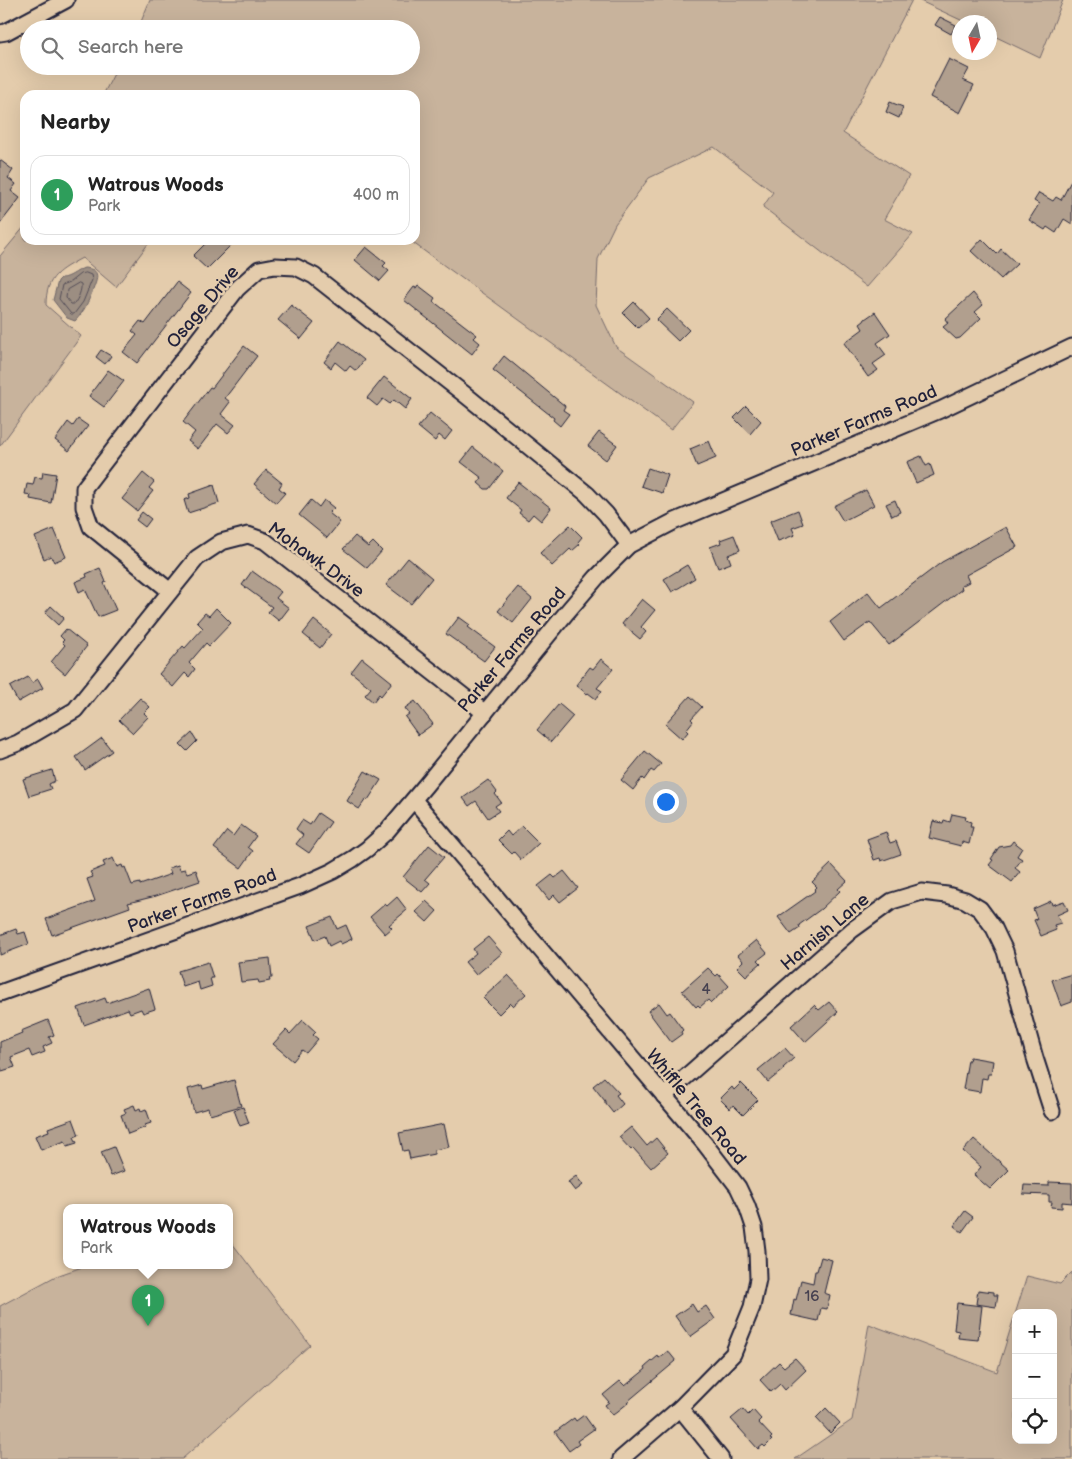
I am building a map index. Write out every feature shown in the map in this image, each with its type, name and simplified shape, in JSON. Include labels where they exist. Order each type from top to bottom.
[{"type":"street","points":[[28,20],[66,0]]},
{"type":"street","points":[[0,33],[20,25]]},
{"type":"street","name":"Osage Drive","points":[[170,591],[91,527],[84,507],[84,488],[237,289],[259,270],[275,266],[296,267],[314,276],[468,397],[586,494],[606,514],[630,545]]},
{"type":"street","name":"Parker Farms Road","points":[[0,993],[300,886],[333,871],[353,859],[368,849],[387,831],[597,577],[630,545],[674,522],[940,410],[1072,347]]},
{"type":"street","name":"Mohawk Drive","points":[[0,750],[18,743],[75,710],[197,558],[221,542],[248,535],[265,542],[485,712]]},
{"type":"street","name":"Whiffle Tree Road","points":[[414,800],[705,1144],[738,1187],[754,1227],[758,1279],[752,1307],[733,1354],[680,1408],[621,1459]]},
{"type":"street","name":"Harnish Lane","points":[[664,1096],[852,930],[892,901],[922,892],[948,895],[965,900],[980,909],[994,928],[1005,951],[1052,1111]]},
{"type":"street","points":[[680,1408],[722,1459]]},
{"type":"shaded area","points":[[150,0],[912,0],[843,133],[909,176],[884,219],[913,234],[867,287],[763,207],[773,192],[714,147],[649,178],[615,224],[598,259],[596,305],[616,347],[693,402],[671,430],[416,245],[420,245],[420,90],[106,90],[113,75],[420,75],[420,20],[142,20]]},
{"type":"shaded area","points":[[918,0],[1063,0],[1040,58],[997,37],[997,15],[952,16]]},
{"type":"shaded area","points":[[20,232],[20,245],[147,245],[116,287],[82,258],[67,266],[56,275],[49,287],[46,305],[81,336],[0,446],[0,256]]},
{"type":"shaded area","points":[[233,1244],[310,1345],[182,1459],[0,1459],[0,1306],[56,1276],[76,1269],[233,1269]]},
{"type":"shaded area","points":[[1072,1272],[1072,1459],[795,1459],[852,1420],[869,1324],[997,1372],[1012,1324],[1012,1444],[1057,1444],[1057,1309],[1017,1309],[1027,1276],[1060,1284]]},
{"type":"water","points":[[84,268],[94,270],[97,278],[86,307],[75,321],[67,318],[53,300],[58,281]]},
{"type":"building","points":[[940,17],[952,23],[952,32],[951,34],[935,25]]},
{"type":"building","points":[[949,59],[969,69],[963,80],[974,85],[960,113],[930,97]]},
{"type":"building","points":[[890,102],[903,107],[899,118],[886,112]]},
{"type":"building","points":[[0,160],[13,170],[8,178],[16,184],[11,191],[20,198],[0,224]]},
{"type":"building","points":[[1072,179],[1072,224],[1064,219],[1056,233],[1047,227],[1045,230],[1029,220],[1039,204],[1034,201],[1039,193],[1053,201],[1056,197],[1061,200]]},
{"type":"building","points":[[982,239],[997,254],[1001,249],[1017,264],[1001,279],[971,251]]},
{"type":"building","points":[[204,245],[231,245],[207,269],[193,256]]},
{"type":"building","points":[[366,247],[386,263],[383,266],[389,271],[380,281],[355,260]]},
{"type":"building","points":[[177,282],[191,293],[137,363],[123,352],[137,335],[132,331],[140,321],[145,324]]},
{"type":"building","points":[[418,285],[435,298],[433,301],[477,335],[474,338],[480,343],[472,354],[404,300],[414,287],[416,288]]},
{"type":"building","points":[[973,293],[983,305],[975,312],[981,318],[960,338],[956,339],[943,327],[948,323],[945,319]]},
{"type":"building","points":[[634,302],[649,318],[638,328],[623,313]]},
{"type":"building","points":[[291,305],[314,323],[301,339],[278,320]]},
{"type":"building","points":[[667,309],[689,330],[678,341],[656,320]]},
{"type":"building","points":[[875,312],[890,334],[877,343],[886,355],[873,364],[878,370],[868,377],[844,343],[863,329],[860,324]]},
{"type":"building","points":[[340,341],[364,360],[356,371],[350,366],[346,371],[335,362],[331,368],[324,362]]},
{"type":"building","points":[[244,346],[257,356],[225,398],[230,402],[221,414],[235,425],[228,433],[217,424],[198,449],[188,441],[195,432],[183,422]]},
{"type":"building","points":[[101,350],[111,356],[105,364],[96,357]]},
{"type":"building","points":[[504,356],[565,406],[563,410],[569,414],[560,426],[553,420],[554,418],[493,370]]},
{"type":"building","points":[[108,370],[124,381],[104,407],[89,396]]},
{"type":"building","points":[[384,377],[412,399],[405,409],[394,400],[390,404],[383,399],[377,406],[367,398]]},
{"type":"building","points":[[746,406],[761,421],[750,434],[734,418]]},
{"type":"building","points":[[430,413],[452,431],[445,440],[439,435],[435,441],[418,427]]},
{"type":"building","points":[[78,419],[88,426],[69,451],[55,440],[68,422],[73,426]]},
{"type":"building","points":[[599,432],[617,445],[606,460],[588,446]]},
{"type":"building","points":[[709,441],[716,458],[697,466],[690,449]]},
{"type":"building","points":[[473,447],[503,471],[489,489],[485,489],[478,483],[482,478],[461,462]]},
{"type":"building","points":[[921,456],[926,466],[930,464],[934,475],[916,483],[907,462]]},
{"type":"building","points":[[648,468],[668,475],[662,493],[641,486]]},
{"type":"building","points":[[266,470],[282,483],[279,488],[285,493],[276,503],[254,484]]},
{"type":"building","points":[[43,472],[56,474],[51,503],[30,499],[31,495],[25,494],[27,484],[33,485],[35,477],[42,478]]},
{"type":"building","points":[[143,473],[154,482],[149,488],[153,491],[137,511],[122,499]]},
{"type":"building","points":[[518,482],[551,508],[541,521],[533,514],[528,520],[519,513],[521,510],[506,498]]},
{"type":"building","points":[[214,485],[219,503],[188,513],[184,500],[190,498],[189,494]]},
{"type":"building","points":[[866,490],[874,505],[843,521],[834,506]]},
{"type":"building","points":[[311,500],[319,507],[324,500],[334,508],[329,513],[340,522],[327,538],[299,515]]},
{"type":"building","points":[[895,500],[900,512],[892,516],[886,504]]},
{"type":"building","points":[[798,510],[803,524],[792,528],[795,535],[778,541],[770,521]]},
{"type":"building","points":[[142,512],[151,519],[145,527],[136,520]]},
{"type":"building","points":[[570,525],[582,537],[578,542],[580,544],[572,551],[570,549],[552,566],[540,553]]},
{"type":"building","points":[[1006,527],[1017,547],[966,575],[969,582],[961,586],[962,589],[889,645],[870,622],[844,641],[830,622],[868,592],[881,608],[942,562]]},
{"type":"building","points":[[54,529],[66,557],[54,562],[51,556],[44,559],[35,537]]},
{"type":"building","points":[[734,535],[740,550],[728,555],[731,563],[718,568],[710,547],[721,543],[720,540]]},
{"type":"building","points":[[355,536],[368,547],[373,542],[382,551],[367,568],[343,549]]},
{"type":"building","points":[[408,558],[432,578],[411,604],[386,585]]},
{"type":"building","points":[[687,565],[695,578],[672,592],[664,579]]},
{"type":"building","points":[[100,568],[106,582],[104,583],[116,610],[98,617],[85,589],[79,592],[75,582],[87,577],[86,574]]},
{"type":"building","points":[[252,571],[281,592],[276,598],[289,608],[279,621],[268,612],[272,607],[242,585]]},
{"type":"building","points":[[518,587],[532,599],[513,623],[498,611]]},
{"type":"building","points":[[642,599],[655,610],[641,627],[646,632],[640,639],[622,624]]},
{"type":"building","points":[[51,606],[64,618],[58,625],[45,613]]},
{"type":"building","points":[[216,608],[231,623],[209,646],[206,643],[189,663],[195,669],[189,677],[185,673],[173,687],[159,674],[183,646],[185,648],[203,628],[197,622],[205,613],[209,616]]},
{"type":"building","points":[[459,617],[470,625],[468,627],[495,647],[484,661],[446,634]]},
{"type":"building","points":[[314,620],[331,634],[320,648],[303,634]]},
{"type":"building","points":[[66,629],[87,646],[65,674],[51,662],[65,645],[62,642],[64,640],[60,636]]},
{"type":"building","points":[[362,658],[392,682],[381,696],[379,694],[373,702],[365,695],[371,688],[351,672]]},
{"type":"building","points":[[601,659],[613,669],[597,688],[602,691],[596,699],[576,685],[590,667],[593,669]]},
{"type":"building","points":[[28,677],[32,683],[38,679],[43,688],[18,702],[10,687]]},
{"type":"building","points":[[690,696],[702,707],[691,719],[693,721],[682,739],[665,724]]},
{"type":"building","points":[[140,698],[150,707],[144,713],[148,717],[133,733],[119,720]]},
{"type":"building","points":[[415,701],[433,724],[418,735],[405,717],[409,714],[405,708]]},
{"type":"building","points":[[559,704],[573,716],[551,742],[537,730]]},
{"type":"building","points":[[192,733],[197,741],[187,751],[180,744]]},
{"type":"building","points":[[102,738],[112,751],[85,770],[76,757]]},
{"type":"building","points":[[645,751],[661,764],[654,772],[651,770],[644,780],[642,778],[633,790],[621,780]]},
{"type":"building","points":[[52,770],[55,781],[49,784],[51,789],[29,796],[23,779]]},
{"type":"building","points":[[365,771],[381,780],[368,800],[366,799],[359,809],[347,801]]},
{"type":"building","points":[[488,780],[497,792],[495,794],[501,802],[495,806],[499,811],[488,818],[476,801],[469,806],[463,798]]},
{"type":"building","points":[[318,813],[331,822],[309,853],[296,844],[303,835],[296,829],[302,820],[310,825]]},
{"type":"building","points":[[952,814],[966,817],[965,820],[971,822],[970,827],[973,827],[969,844],[962,842],[961,846],[929,838],[933,821],[943,823],[944,820],[950,822]]},
{"type":"building","points":[[241,825],[256,836],[248,847],[253,851],[241,868],[214,848],[227,831],[233,836]]},
{"type":"building","points":[[522,826],[539,843],[521,860],[498,840],[507,831],[511,836]]},
{"type":"building","points":[[886,832],[890,843],[896,841],[901,854],[881,861],[880,858],[874,860],[867,839]]},
{"type":"building","points":[[1013,841],[1022,848],[1017,856],[1022,859],[1015,868],[1020,872],[1012,882],[989,865],[999,847],[1010,845]]},
{"type":"building","points":[[429,845],[444,857],[425,879],[430,883],[422,892],[403,877]]},
{"type":"building","points":[[113,858],[117,867],[122,865],[123,868],[125,867],[132,885],[140,883],[140,885],[171,874],[169,868],[178,865],[180,870],[185,869],[187,873],[196,870],[200,881],[128,903],[130,907],[52,935],[46,919],[95,901],[87,879],[93,877],[90,872],[105,866],[103,862]]},
{"type":"building","points":[[831,864],[847,881],[838,889],[840,891],[821,909],[799,925],[800,928],[791,934],[778,917],[815,891],[817,887],[812,882]]},
{"type":"building","points":[[564,871],[578,888],[560,902],[554,895],[549,900],[538,886],[552,875],[555,878]]},
{"type":"building","points":[[397,897],[407,910],[389,925],[392,928],[385,934],[370,917],[385,904],[387,906]]},
{"type":"building","points":[[426,901],[437,911],[427,922],[416,912]]},
{"type":"building","points":[[1051,901],[1052,905],[1064,901],[1068,910],[1057,915],[1061,923],[1054,925],[1056,930],[1041,936],[1034,920],[1037,919],[1033,909]]},
{"type":"building","points":[[332,917],[337,929],[346,925],[352,939],[341,944],[339,941],[329,946],[325,936],[315,940],[309,926]]},
{"type":"building","points":[[16,929],[18,934],[25,932],[29,944],[0,955],[0,935]]},
{"type":"building","points":[[488,937],[502,953],[476,975],[465,962],[476,953],[473,949]]},
{"type":"building","points":[[756,940],[767,953],[758,960],[761,963],[746,976],[737,967],[743,961],[738,955]]},
{"type":"building","points":[[270,958],[272,978],[269,978],[270,981],[259,983],[258,980],[241,982],[238,962]]},
{"type":"building","points":[[208,962],[213,978],[210,978],[212,986],[200,990],[198,982],[183,987],[178,971]]},
{"type":"building","points":[[708,968],[716,976],[718,974],[729,986],[711,1003],[708,1000],[700,1007],[698,1005],[696,1007],[682,991]]},
{"type":"building","points":[[1072,974],[1072,1002],[1061,1006],[1052,980]]},
{"type":"building","points":[[508,975],[526,994],[513,1006],[510,1003],[499,1014],[483,998]]},
{"type":"building","points":[[149,988],[155,1009],[143,1013],[141,1009],[130,1013],[128,1009],[84,1025],[78,1008],[105,998],[107,1003]]},
{"type":"building","points":[[829,1002],[838,1012],[805,1042],[791,1026],[814,1005],[819,1010]]},
{"type":"building","points":[[659,1003],[667,1014],[670,1012],[683,1030],[682,1034],[671,1042],[648,1011]]},
{"type":"building","points":[[48,1020],[54,1035],[49,1037],[52,1043],[43,1047],[45,1052],[32,1057],[29,1050],[11,1057],[15,1067],[2,1071],[0,1065],[0,1042]]},
{"type":"building","points":[[303,1020],[316,1032],[313,1035],[318,1039],[306,1053],[302,1050],[293,1061],[273,1044],[286,1030],[290,1034]]},
{"type":"building","points":[[785,1048],[794,1058],[768,1082],[758,1070]]},
{"type":"building","points":[[970,1057],[993,1061],[991,1074],[988,1074],[987,1079],[982,1078],[980,1092],[963,1089]]},
{"type":"building","points":[[604,1077],[619,1093],[616,1095],[623,1104],[613,1113],[593,1086]]},
{"type":"building","points":[[234,1080],[241,1106],[210,1115],[208,1108],[194,1112],[188,1089],[202,1085],[203,1089]]},
{"type":"building","points":[[741,1083],[758,1100],[743,1115],[733,1105],[730,1109],[720,1099],[732,1087],[734,1090]]},
{"type":"building","points":[[134,1105],[136,1110],[140,1108],[141,1111],[146,1109],[151,1123],[128,1134],[121,1115],[126,1113],[124,1109]]},
{"type":"building","points":[[243,1107],[249,1123],[240,1126],[234,1110]]},
{"type":"building","points":[[73,1119],[79,1135],[74,1137],[77,1143],[67,1146],[65,1141],[41,1150],[35,1136],[49,1131],[48,1128]]},
{"type":"building","points":[[444,1124],[449,1147],[434,1150],[434,1154],[410,1159],[408,1150],[403,1151],[399,1133]]},
{"type":"building","points":[[631,1127],[647,1146],[656,1138],[668,1153],[651,1168],[633,1148],[631,1150],[619,1137]]},
{"type":"building","points":[[974,1139],[1009,1170],[990,1189],[974,1175],[981,1167],[963,1151]]},
{"type":"building","points":[[114,1147],[124,1171],[111,1176],[101,1152]]},
{"type":"building","points":[[576,1176],[583,1185],[575,1191],[568,1182]]},
{"type":"building","points":[[1049,1182],[1072,1183],[1072,1203],[1062,1202],[1062,1208],[1051,1207],[1052,1202],[1049,1202],[1049,1195],[1023,1194],[1024,1185],[1049,1186]]},
{"type":"building","points":[[965,1211],[973,1217],[962,1232],[954,1226]]},
{"type":"building","points":[[821,1257],[832,1260],[824,1293],[830,1295],[827,1309],[821,1308],[818,1321],[791,1315],[794,1299],[796,1300],[801,1280],[813,1283],[815,1271],[817,1271]]},
{"type":"building","points":[[978,1290],[994,1292],[994,1295],[998,1295],[996,1307],[976,1304]]},
{"type":"building","points":[[957,1303],[982,1306],[978,1340],[958,1338],[959,1331],[954,1330]]},
{"type":"building","points":[[692,1304],[697,1312],[706,1306],[715,1319],[690,1337],[675,1316]]},
{"type":"building","points":[[668,1351],[676,1361],[613,1415],[605,1405],[609,1402],[603,1395],[620,1381],[625,1386],[646,1369],[645,1367],[658,1356],[659,1358]]},
{"type":"building","points":[[795,1358],[806,1370],[785,1390],[780,1384],[771,1392],[760,1380],[779,1362],[784,1367]]},
{"type":"building","points":[[826,1408],[840,1423],[830,1433],[816,1418]]},
{"type":"building","points":[[743,1409],[748,1415],[753,1410],[761,1419],[758,1422],[772,1437],[770,1439],[772,1440],[765,1447],[763,1445],[758,1449],[731,1419]]},
{"type":"building","points":[[584,1415],[594,1429],[577,1441],[579,1444],[569,1451],[555,1432],[574,1418],[576,1421]]},
{"type":"place","name":"Watrous Woods","points":[[148,1326]]}]
